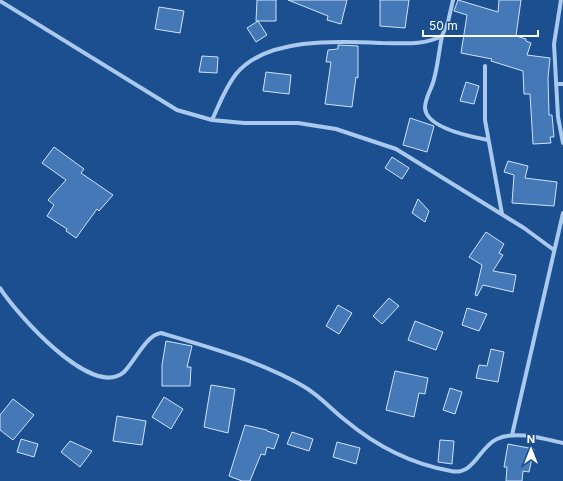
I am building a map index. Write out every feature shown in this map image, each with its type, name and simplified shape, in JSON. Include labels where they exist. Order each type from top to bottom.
[{"type":"street","points":[[453,0],[448,22],[442,36],[434,79],[428,95],[426,113],[434,122],[463,134],[488,140]]},
{"type":"street","points":[[561,0],[554,44],[558,117],[563,143]]},
{"type":"street","points":[[0,1],[177,110],[212,120],[244,123],[298,123],[336,129],[396,149],[502,214],[554,250]]},
{"type":"street","points":[[212,120],[226,89],[236,74],[248,63],[276,50],[300,44],[331,42],[412,44],[431,42],[442,36]]},
{"type":"street","points":[[485,66],[484,104],[488,140],[502,214]]},
{"type":"street","points":[[556,84],[563,84]]},
{"type":"street","points":[[512,436],[563,213]]},
{"type":"street","points":[[0,288],[42,337],[75,364],[95,376],[112,377],[123,372],[153,336],[161,333],[215,349],[285,377],[317,394],[365,436],[387,450],[418,462],[451,471],[465,471],[471,466],[479,454],[490,443],[498,438],[512,436],[537,438],[563,443]]},
{"type":"building","points":[[257,0],[276,0],[276,21],[256,21]]},
{"type":"building","points":[[288,0],[347,0],[341,24],[327,20],[328,16]]},
{"type":"building","points":[[380,0],[409,0],[405,28],[380,26]]},
{"type":"building","points":[[458,0],[498,12],[499,0],[521,0],[516,36],[526,39],[526,41],[531,43],[527,55],[550,58],[548,78],[549,115],[552,115],[554,137],[550,137],[551,143],[533,144],[530,94],[524,94],[523,71],[491,61],[492,59],[461,53],[467,15],[454,11]]},
{"type":"building","points":[[159,7],[184,11],[180,33],[155,29]]},
{"type":"building","points":[[258,21],[267,35],[256,42],[247,28]]},
{"type":"building","points":[[338,45],[358,46],[358,78],[356,77],[352,107],[325,104],[331,62],[326,62],[328,50],[338,49]]},
{"type":"building","points":[[202,56],[218,57],[217,73],[199,72]]},
{"type":"building","points":[[266,72],[291,75],[289,94],[263,91]]},
{"type":"building","points":[[466,82],[479,86],[474,104],[460,101]]},
{"type":"building","points":[[410,118],[434,126],[427,152],[403,145]]},
{"type":"building","points":[[54,147],[84,169],[81,173],[113,195],[99,211],[97,209],[76,238],[66,231],[67,229],[47,216],[54,205],[48,200],[66,180],[42,163]]},
{"type":"building","points":[[392,157],[409,168],[402,179],[385,168]]},
{"type":"building","points":[[508,161],[528,166],[525,178],[557,182],[554,206],[512,203],[514,175],[504,172]]},
{"type":"building","points":[[418,199],[429,211],[425,222],[412,213]]},
{"type":"building","points":[[486,232],[504,244],[499,253],[503,255],[493,271],[516,275],[513,292],[483,285],[477,296],[475,295],[482,265],[469,257]]},
{"type":"building","points":[[389,298],[399,306],[382,324],[373,316]]},
{"type":"building","points":[[338,305],[352,313],[339,334],[326,326]]},
{"type":"building","points":[[467,308],[487,314],[479,331],[462,325]]},
{"type":"building","points":[[415,321],[443,332],[436,350],[408,340]]},
{"type":"building","points":[[166,341],[192,346],[187,367],[191,367],[190,386],[162,386],[162,365]]},
{"type":"building","points":[[491,349],[504,352],[498,382],[476,378],[479,365],[487,366]]},
{"type":"building","points":[[395,371],[428,378],[425,394],[419,393],[414,417],[386,410]]},
{"type":"building","points":[[211,385],[235,389],[228,433],[204,427]]},
{"type":"building","points":[[450,388],[462,392],[455,414],[443,410]]},
{"type":"building","points":[[164,397],[183,409],[171,429],[152,417]]},
{"type":"building","points":[[13,399],[34,415],[13,440],[0,430],[0,415]]},
{"type":"building","points":[[117,416],[146,421],[142,445],[113,441]]},
{"type":"building","points":[[245,425],[267,430],[279,435],[274,449],[267,447],[265,455],[261,454],[250,481],[242,481],[229,476]]},
{"type":"building","points":[[292,432],[313,439],[309,451],[287,444]]},
{"type":"building","points":[[21,439],[38,444],[34,457],[17,452]]},
{"type":"building","points":[[440,440],[454,441],[452,464],[438,462]]},
{"type":"building","points":[[70,441],[92,451],[80,467],[61,452]]},
{"type":"building","points":[[337,442],[360,448],[356,464],[333,457]]},
{"type":"building","points":[[508,444],[534,449],[529,472],[523,471],[522,481],[506,481],[507,467],[504,467]]}]
